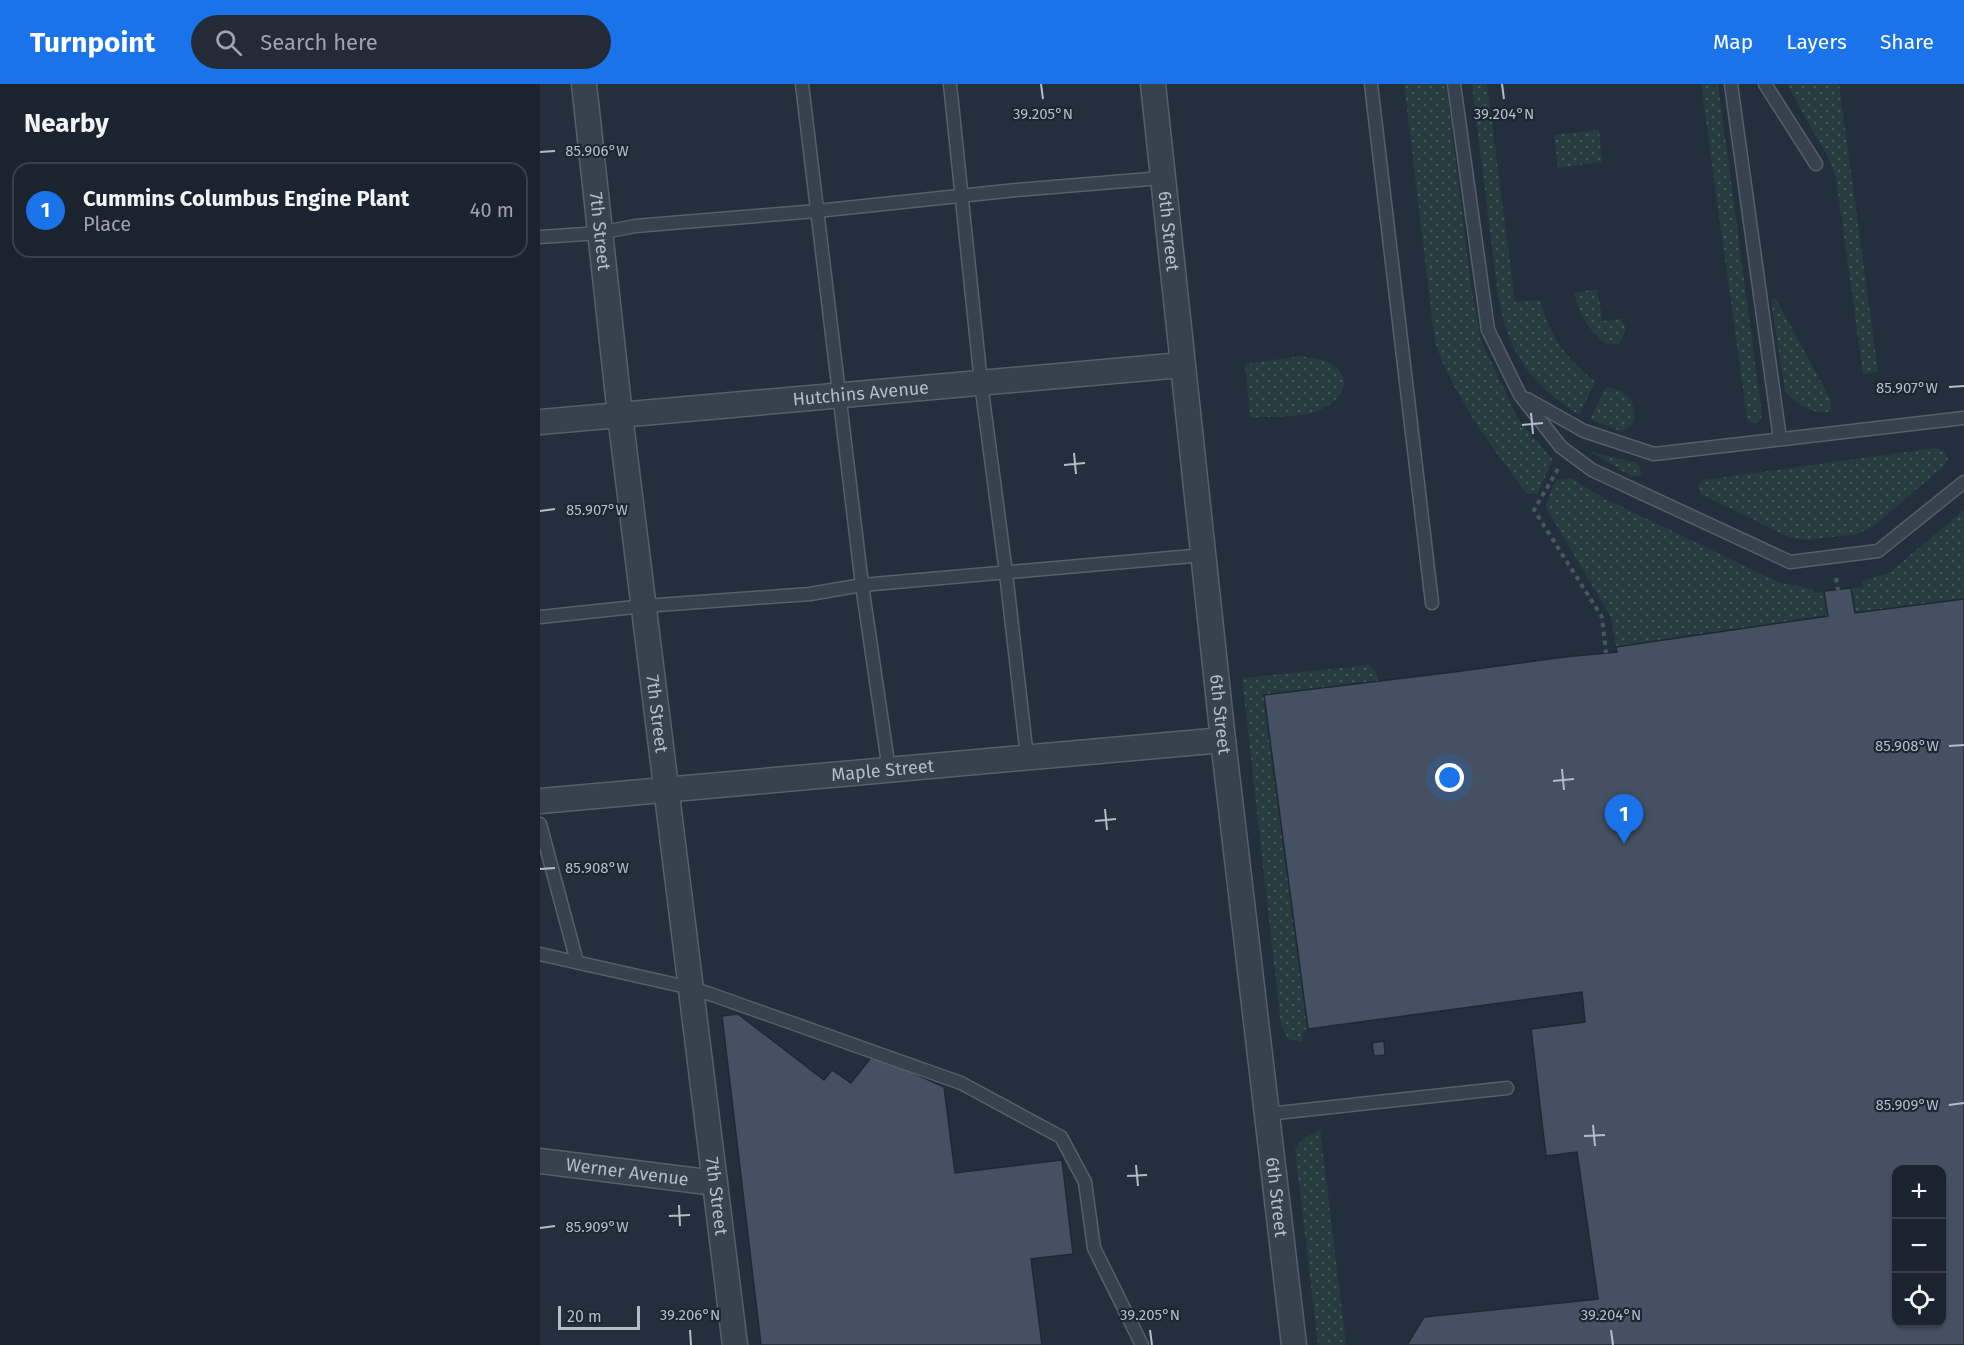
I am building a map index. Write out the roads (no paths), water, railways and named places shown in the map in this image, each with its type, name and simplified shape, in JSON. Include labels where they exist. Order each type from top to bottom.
[{"type":"street","name":"7th Street","points":[[584,84],[620,415],[735,1345]]},
{"type":"street","name":"6th Street","points":[[1153,84],[1223,740],[1294,1345]]},
{"type":"street","name":"Hutchins Avenue","points":[[540,423],[1182,365]]},
{"type":"street","name":"Maple Street","points":[[540,801],[1223,740]]},
{"type":"street","name":"Werner Avenue","points":[[540,1161],[715,1183]]},
{"type":"lane","points":[[802,84],[862,585],[889,770]]},
{"type":"lane","points":[[950,84],[981,383],[1027,757]]},
{"type":"lane","points":[[1371,84],[1432,603]]},
{"type":"lane","points":[[1454,84],[1488,330],[1520,395],[1561,447],[1592,470],[1790,562],[1878,551],[1964,482]]},
{"type":"lane","points":[[1731,84],[1780,440]]},
{"type":"lane","points":[[1765,84],[1816,164]]},
{"type":"lane","points":[[540,237],[600,233],[635,226],[1162,178]]},
{"type":"lane","points":[[1520,395],[1584,431],[1654,454],[1964,418]]},
{"type":"lane","points":[[540,617],[644,606],[810,594],[862,585],[1204,555]]},
{"type":"lane","points":[[540,824],[577,962]]},
{"type":"lane","points":[[540,954],[691,988],[961,1083],[1061,1137],[1084,1182],[1094,1248],[1142,1345]]},
{"type":"lane","points":[[1268,1114],[1507,1088]]},
{"type":"place","name":"Cummins Columbus Engine Plant","points":[[1624,844]]}]
